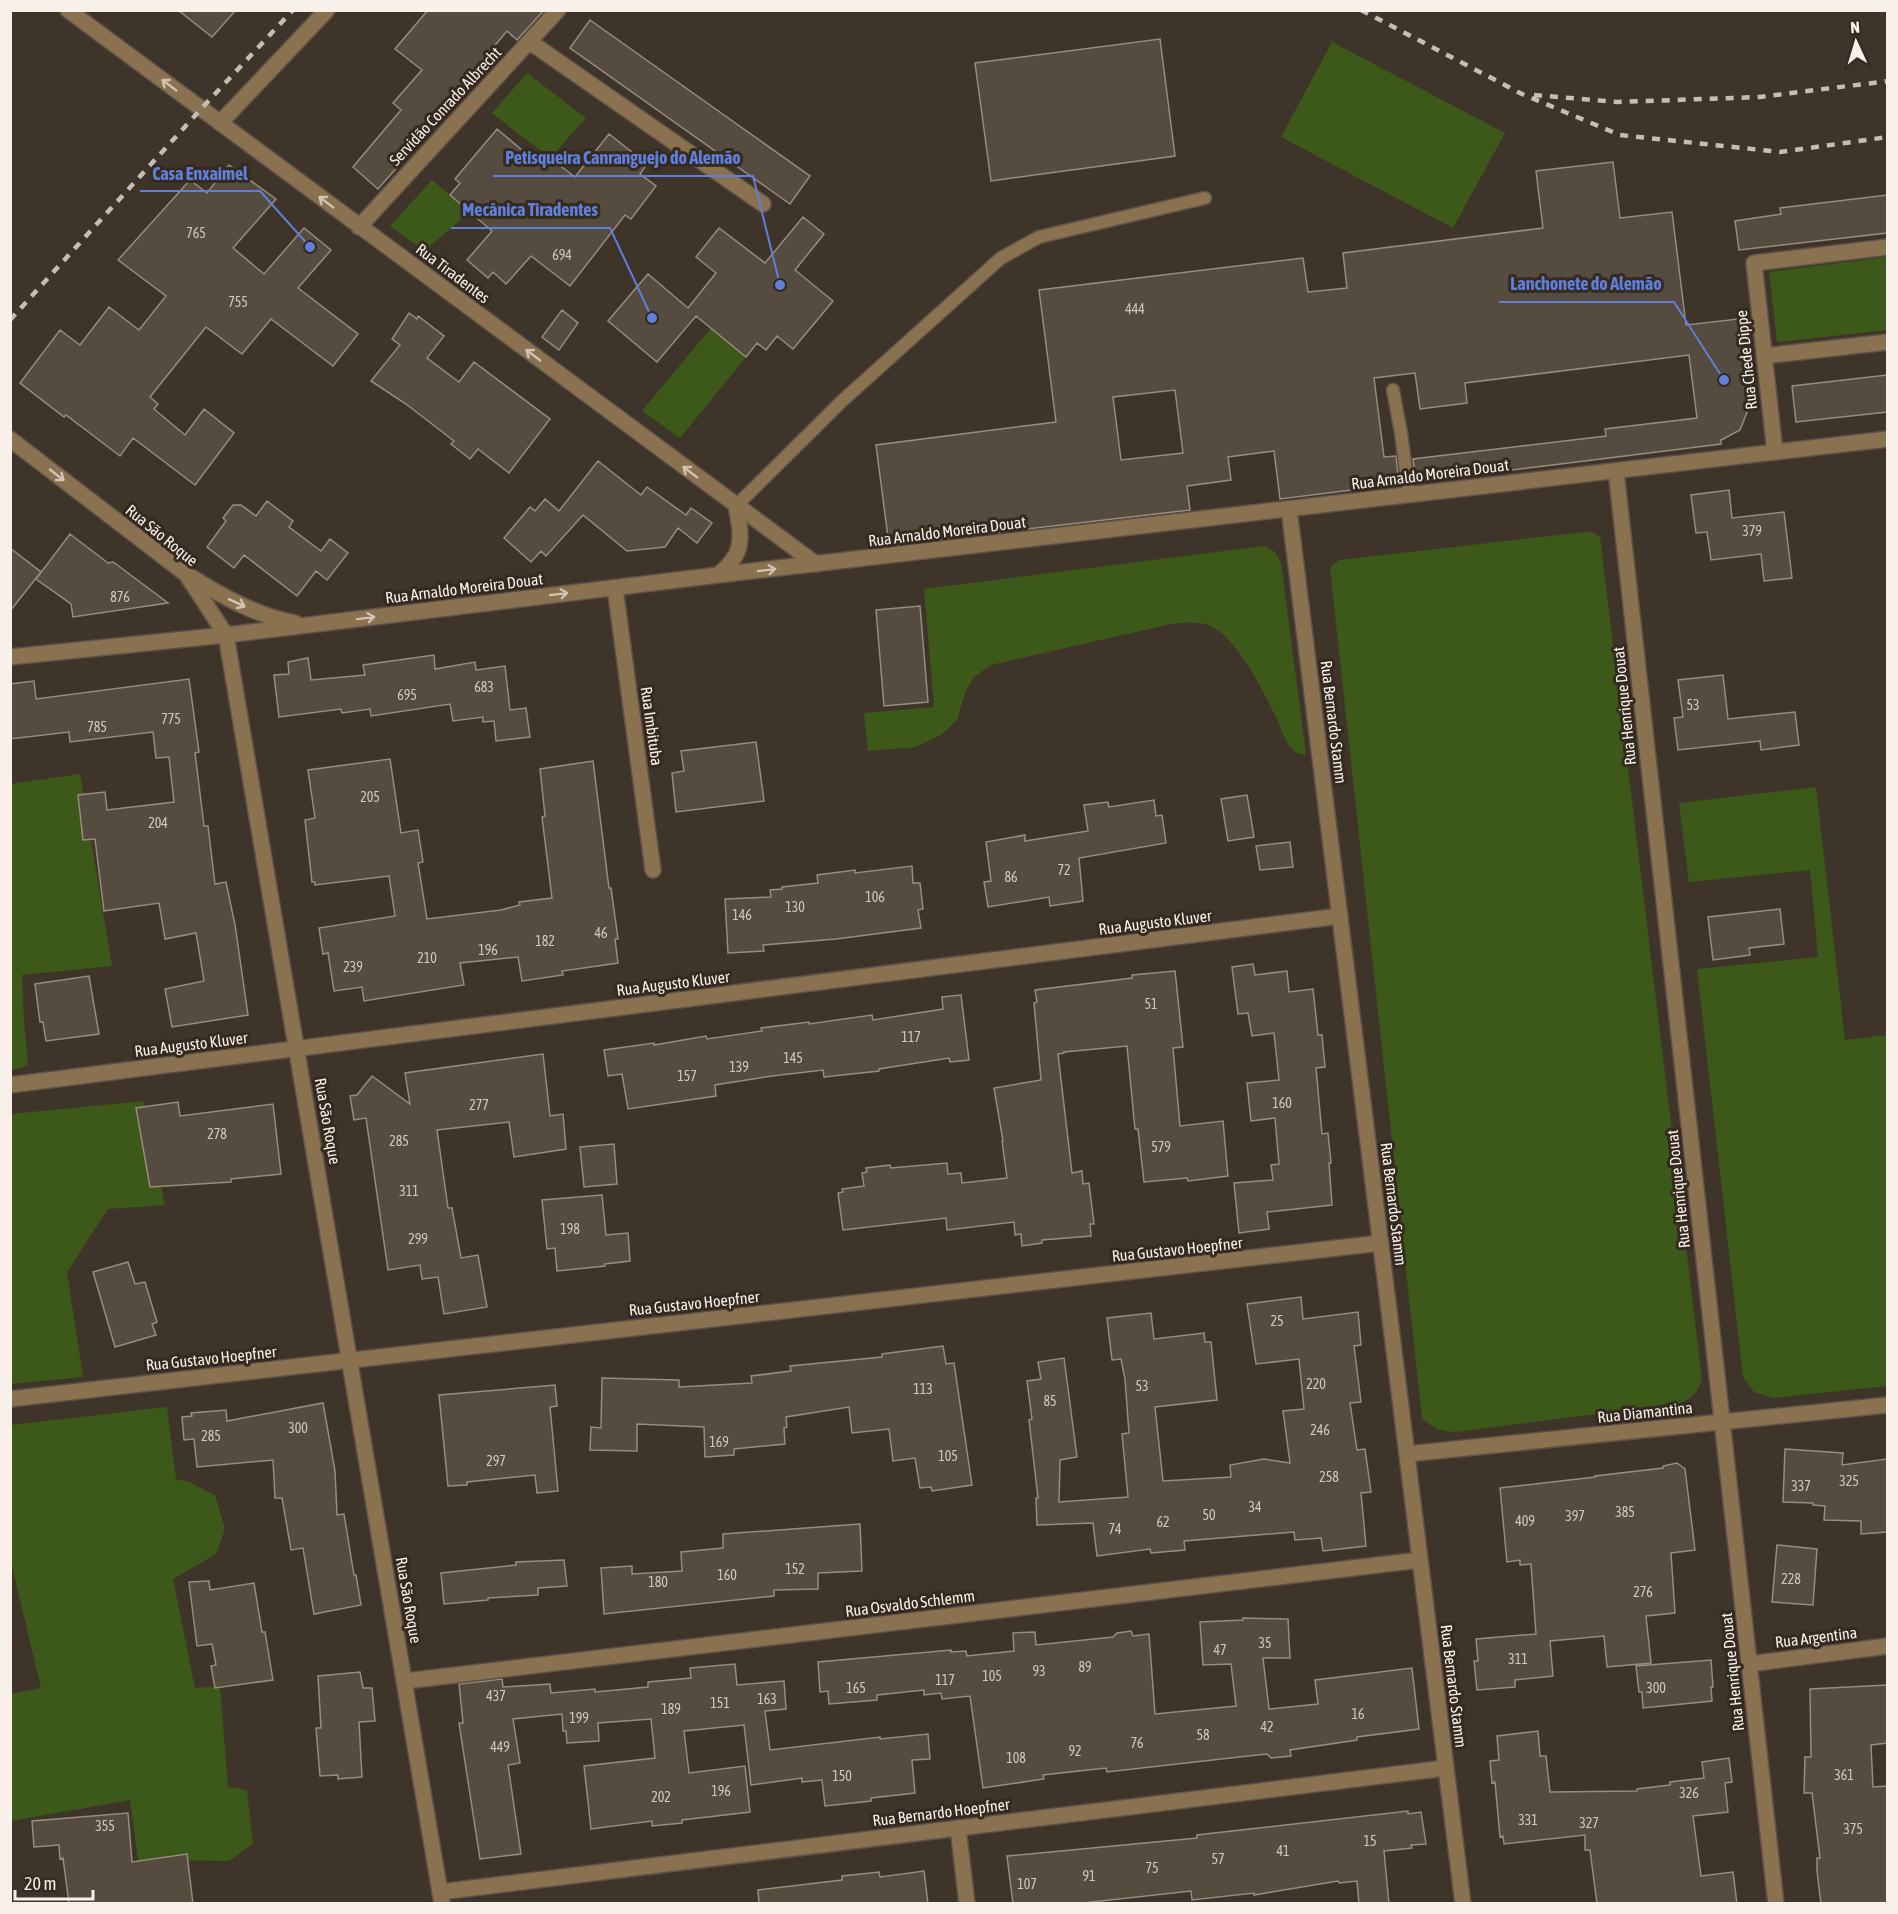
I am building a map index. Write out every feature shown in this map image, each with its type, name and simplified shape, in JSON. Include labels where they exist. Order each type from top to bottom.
[{"type":"street","name":"Rua Tiradentes","points":[[68,10],[816,564]]},
{"type":"street","points":[[220,123],[327,10]]},
{"type":"street","name":"Servidão Conrado Albrecht","points":[[359,227],[558,10]]},
{"type":"street","points":[[530,42],[763,204]]},
{"type":"street","name":"Rua Chede Dippe","points":[[1775,453],[1754,263],[1887,247]]},
{"type":"street","points":[[1764,356],[1887,342]]},
{"type":"street","name":"Rua São Roque","points":[[10,439],[186,574],[226,635],[441,1898]]},
{"type":"street","name":"Rua Arnaldo Moreira Douat","points":[[10,657],[226,635],[718,575],[1887,439]]},
{"type":"street","name":"Rua Henrique Douat","points":[[1616,471],[1776,1904]]},
{"type":"street","points":[[718,575],[732,564],[739,550],[740,534],[736,506]]},
{"type":"street","name":"Rua Bernardo Stamm","points":[[1289,509],[1463,1904]]},
{"type":"street","points":[[186,574],[210,589],[262,614],[308,625]]},
{"type":"street","name":"Rua Imbituba","points":[[615,588],[653,870]]},
{"type":"street","name":"Rua Augusto Kluver","points":[[10,1085],[1340,916]]},
{"type":"street","name":"Rua Gustavo Hoepfner","points":[[10,1399],[1381,1244]]},
{"type":"street","name":"Rua Diamantina","points":[[1407,1454],[1887,1405]]},
{"type":"street","name":"Rua Osvaldo Schlemm","points":[[405,1681],[1420,1560]]},
{"type":"street","name":"Rua Argentina","points":[[1749,1664],[1887,1646]]},
{"type":"street","name":"Rua Bernardo Hoepfner","points":[[441,1898],[958,1828],[1446,1768]]},
{"type":"street","points":[[958,1828],[967,1904]]},
{"type":"lane","points":[[736,506],[842,401],[1001,258],[1039,237],[1205,198]]},
{"type":"lane","points":[[1392,390],[1401,433],[1409,495]]},
{"type":"green space","points":[[1332,42],[1505,133],[1453,228],[1281,137]]},
{"type":"green space","points":[[527,73],[586,118],[550,158],[492,113]]},
{"type":"green space","points":[[432,180],[470,212],[424,251],[390,226]]},
{"type":"green space","points":[[1887,257],[1887,330],[1777,342],[1769,272]]},
{"type":"green space","points":[[711,328],[746,357],[680,438],[642,411]]},
{"type":"green space","points":[[1585,532],[1594,533],[1600,537],[1702,1379],[1694,1394],[1681,1403],[1450,1432],[1433,1427],[1422,1418],[1330,568],[1339,560]]},
{"type":"green space","points":[[1264,546],[1275,552],[1281,562],[1306,755],[1295,752],[1288,744],[1257,681],[1231,643],[1222,633],[1212,627],[1192,622],[1171,624],[991,665],[974,677],[965,693],[957,720],[941,735],[916,747],[868,751],[864,713],[934,707],[924,589]]},
{"type":"green space","points":[[80,774],[112,966],[22,975],[28,1065],[11,1071],[10,784]]},
{"type":"green space","points":[[1816,787],[1845,1040],[1887,1035],[1887,1386],[1773,1398],[1754,1392],[1743,1377],[1697,969],[1818,957],[1810,870],[1689,882],[1679,803]]},
{"type":"green space","points":[[144,1101],[165,1205],[108,1209],[67,1272],[83,1377],[11,1384],[11,1114]]},
{"type":"green space","points":[[167,1407],[176,1479],[189,1482],[215,1495],[225,1529],[216,1554],[173,1579],[195,1688],[220,1686],[228,1787],[247,1790],[253,1844],[229,1861],[138,1860],[130,1800],[11,1821],[10,1694],[41,1688],[11,1562],[11,1425]]},
{"type":"building","points":[[178,10],[236,10],[212,37]]},
{"type":"building","points":[[428,10],[544,10],[517,40],[507,31],[411,145],[414,148],[378,189],[353,167],[401,110],[393,103],[422,70],[395,49]]},
{"type":"building","points":[[590,20],[810,176],[790,204],[570,48]]},
{"type":"building","points":[[1160,39],[1175,156],[991,181],[975,63]]},
{"type":"building","points":[[497,129],[542,167],[550,158],[575,177],[609,134],[647,164],[640,174],[656,186],[631,219],[625,215],[570,286],[531,256],[506,284],[493,272],[488,278],[467,260],[492,231],[450,195],[460,183],[455,179]]},
{"type":"building","points":[[1613,162],[1620,218],[1672,212],[1686,325],[1747,318],[1757,406],[1749,407],[1740,430],[1721,440],[1721,444],[1416,482],[1413,459],[1606,436],[1605,429],[1697,418],[1689,355],[1465,383],[1467,403],[1420,409],[1415,373],[1374,378],[1384,457],[1396,456],[1399,484],[1280,499],[1274,451],[1228,457],[1231,480],[1187,486],[1190,510],[889,545],[876,445],[1056,422],[1039,290],[1303,258],[1308,292],[1347,288],[1343,253],[1543,228],[1536,171]],"holes":[[[1175,390],[1183,453],[1121,460],[1113,397]]]},
{"type":"building","points":[[229,165],[276,199],[233,248],[264,274],[304,228],[331,250],[298,288],[358,334],[333,366],[271,319],[242,354],[206,327],[150,397],[158,404],[154,409],[185,435],[204,409],[234,433],[195,485],[133,438],[120,456],[20,383],[60,330],[80,345],[109,307],[139,330],[166,296],[118,260],[190,180],[207,193]]},
{"type":"building","points":[[1887,195],[1887,233],[1739,250],[1735,221],[1781,214],[1780,208]]},
{"type":"building","points":[[803,217],[824,234],[795,270],[833,301],[793,349],[777,336],[766,350],[757,343],[746,357],[696,316],[657,362],[608,321],[648,274],[688,308],[716,273],[696,257],[719,228],[765,263]]},
{"type":"building","points":[[562,310],[578,323],[559,350],[542,337]]},
{"type":"building","points":[[409,313],[417,319],[418,316],[444,336],[427,358],[459,382],[474,362],[550,419],[509,473],[478,449],[470,459],[451,444],[454,441],[406,404],[371,381],[400,345],[392,339]]},
{"type":"building","points":[[1887,375],[1887,412],[1796,422],[1792,386]]},
{"type":"building","points":[[598,461],[641,495],[647,487],[686,515],[691,508],[712,523],[697,543],[678,528],[665,547],[627,551],[583,515],[546,556],[541,551],[531,562],[504,538],[530,507],[535,511],[545,499],[559,511]]},
{"type":"building","points":[[1729,490],[1732,518],[1784,512],[1792,578],[1764,581],[1761,554],[1711,560],[1707,532],[1696,533],[1691,495]]},
{"type":"building","points":[[267,501],[293,521],[289,527],[321,551],[330,539],[348,553],[327,580],[316,571],[297,596],[244,555],[234,568],[207,547],[226,521],[223,518],[233,505],[241,505],[256,516]]},
{"type":"building","points":[[70,534],[108,563],[113,562],[168,603],[73,617],[71,604],[36,579]]},
{"type":"building","points":[[10,548],[41,572],[10,611]]},
{"type":"building","points":[[920,606],[928,702],[884,706],[876,610]]},
{"type":"building","points":[[434,655],[435,669],[475,662],[476,670],[505,666],[510,710],[526,708],[530,737],[496,741],[494,721],[483,722],[483,717],[453,721],[450,704],[371,716],[370,709],[342,713],[341,709],[279,717],[274,675],[289,674],[288,662],[308,658],[311,680],[365,675],[363,665]]},
{"type":"building","points":[[1723,675],[1728,719],[1795,712],[1799,745],[1761,750],[1760,741],[1678,750],[1674,718],[1683,717],[1678,680]]},
{"type":"building","points":[[189,679],[199,752],[195,753],[204,826],[208,826],[215,884],[226,882],[235,925],[248,1015],[172,1027],[165,989],[204,981],[196,933],[165,939],[159,903],[104,911],[95,839],[83,840],[78,795],[105,792],[107,810],[174,802],[169,757],[156,758],[153,732],[70,742],[69,732],[10,739],[10,684],[34,681],[36,699]]},
{"type":"building","points":[[756,742],[764,801],[676,812],[672,773],[684,771],[681,751]]},
{"type":"building","points":[[390,759],[401,833],[418,830],[423,862],[418,863],[427,919],[501,910],[520,905],[519,902],[552,898],[542,817],[545,816],[540,769],[593,761],[609,888],[611,888],[618,939],[615,939],[618,963],[562,971],[563,975],[522,981],[518,957],[460,963],[464,985],[364,1001],[362,987],[334,991],[328,953],[323,954],[319,928],[395,916],[389,876],[315,885],[315,882],[312,882],[305,820],[315,818],[308,770]]},
{"type":"building","points":[[1247,795],[1254,837],[1228,841],[1221,799]]},
{"type":"building","points":[[1154,800],[1156,816],[1162,815],[1166,843],[1079,858],[1083,901],[1050,906],[1049,897],[988,907],[984,882],[991,881],[986,842],[1025,835],[1025,841],[1088,831],[1084,805],[1108,802],[1109,807]]},
{"type":"building","points":[[1290,842],[1293,867],[1260,870],[1256,846]]},
{"type":"building","points":[[912,866],[913,883],[920,883],[923,909],[918,910],[921,928],[836,939],[763,945],[764,951],[728,953],[725,899],[771,897],[770,890],[818,883],[817,875]]},
{"type":"building","points":[[1780,909],[1784,944],[1749,948],[1750,955],[1713,960],[1708,917]]},
{"type":"building","points":[[1253,964],[1255,975],[1287,971],[1289,992],[1313,989],[1318,1035],[1322,1035],[1325,1067],[1316,1068],[1322,1134],[1328,1133],[1332,1205],[1267,1212],[1269,1229],[1239,1233],[1234,1183],[1273,1180],[1271,1165],[1279,1164],[1275,1118],[1251,1121],[1247,1083],[1279,1080],[1274,1033],[1252,1036],[1248,1013],[1238,1014],[1232,967]]},
{"type":"building","points":[[1175,971],[1183,1047],[1173,1048],[1180,1126],[1223,1121],[1228,1176],[1188,1181],[1187,1178],[1144,1182],[1138,1129],[1135,1129],[1127,1046],[1064,1052],[1058,1054],[1072,1173],[1082,1171],[1083,1184],[1089,1183],[1094,1224],[1090,1224],[1091,1236],[1042,1240],[1042,1243],[1022,1246],[1021,1234],[1015,1235],[1014,1222],[947,1230],[946,1218],[843,1230],[838,1193],[843,1192],[842,1189],[864,1186],[862,1173],[867,1172],[866,1168],[947,1163],[948,1174],[961,1173],[962,1183],[1007,1178],[994,1088],[1041,1080],[1034,1003],[1037,1002],[1035,990],[1132,978],[1132,975]]},
{"type":"building","points":[[89,976],[99,1034],[46,1041],[43,1022],[40,1022],[35,984]]},
{"type":"building","points":[[961,995],[969,1060],[950,1062],[949,1058],[879,1069],[879,1071],[824,1077],[823,1070],[772,1076],[715,1085],[716,1096],[628,1109],[622,1074],[608,1076],[604,1050],[654,1043],[654,1045],[706,1036],[707,1039],[762,1031],[761,1028],[809,1022],[809,1024],[872,1015],[873,1020],[943,1009],[942,997]]},
{"type":"building","points":[[543,1054],[550,1116],[563,1114],[566,1149],[514,1157],[509,1122],[437,1130],[448,1208],[452,1208],[461,1258],[478,1255],[487,1307],[444,1314],[438,1277],[422,1279],[420,1265],[388,1270],[366,1118],[354,1120],[350,1096],[357,1095],[372,1076],[410,1104],[405,1073]]},
{"type":"building","points":[[178,1102],[180,1116],[273,1104],[281,1174],[231,1179],[231,1182],[150,1187],[136,1108]]},
{"type":"building","points":[[614,1144],[617,1184],[584,1187],[580,1147]]},
{"type":"building","points":[[602,1195],[606,1235],[628,1233],[630,1261],[557,1271],[555,1248],[547,1249],[542,1200]]},
{"type":"building","points":[[128,1262],[135,1284],[145,1282],[157,1322],[152,1324],[156,1335],[115,1347],[93,1272]]},
{"type":"building","points":[[1301,1297],[1303,1319],[1358,1312],[1361,1345],[1354,1346],[1361,1402],[1350,1403],[1357,1450],[1365,1449],[1371,1492],[1361,1493],[1366,1546],[1323,1551],[1321,1538],[1295,1540],[1294,1532],[1184,1541],[1185,1550],[1151,1553],[1150,1549],[1097,1556],[1093,1523],[1037,1525],[1036,1498],[1038,1498],[1027,1381],[1041,1379],[1038,1362],[1064,1358],[1077,1457],[1060,1460],[1059,1502],[1128,1497],[1122,1434],[1129,1433],[1125,1379],[1121,1359],[1112,1360],[1107,1318],[1151,1313],[1154,1339],[1204,1333],[1205,1342],[1211,1342],[1217,1400],[1155,1407],[1163,1481],[1231,1477],[1230,1465],[1264,1459],[1290,1463],[1283,1411],[1304,1409],[1299,1359],[1256,1364],[1247,1304]]},
{"type":"building","points":[[943,1346],[946,1364],[954,1363],[972,1485],[932,1491],[931,1487],[920,1488],[915,1458],[893,1461],[889,1429],[852,1433],[849,1407],[786,1417],[785,1444],[734,1449],[734,1455],[705,1457],[704,1427],[637,1424],[637,1451],[590,1450],[591,1427],[601,1428],[602,1378],[679,1380],[679,1387],[752,1383],[751,1376],[791,1371],[790,1366],[882,1357],[882,1354]]},
{"type":"building","points":[[555,1385],[557,1406],[550,1407],[558,1491],[537,1493],[535,1475],[448,1486],[439,1395]]},
{"type":"building","points":[[323,1403],[335,1471],[337,1515],[344,1514],[361,1605],[314,1614],[303,1548],[291,1550],[282,1498],[275,1498],[273,1460],[197,1467],[194,1439],[184,1440],[182,1417],[192,1416],[191,1413],[226,1410],[227,1421]]},
{"type":"building","points":[[1785,1449],[1843,1453],[1842,1465],[1887,1459],[1887,1532],[1861,1534],[1861,1521],[1824,1520],[1825,1506],[1813,1505],[1813,1503],[1783,1502]]},
{"type":"building","points":[[1677,1463],[1685,1469],[1695,1550],[1671,1553],[1675,1613],[1646,1616],[1651,1663],[1607,1667],[1604,1636],[1550,1641],[1553,1676],[1515,1680],[1515,1687],[1477,1690],[1474,1661],[1478,1661],[1476,1639],[1536,1634],[1531,1564],[1520,1565],[1520,1560],[1507,1562],[1500,1488],[1663,1468],[1663,1466]]},
{"type":"building","points":[[860,1524],[862,1571],[818,1573],[818,1589],[774,1590],[774,1596],[604,1614],[601,1568],[632,1566],[632,1574],[682,1571],[681,1552],[723,1548],[723,1534]]},
{"type":"building","points":[[1777,1545],[1817,1549],[1813,1605],[1772,1602]]},
{"type":"building","points":[[564,1560],[567,1586],[538,1588],[538,1595],[444,1604],[441,1573],[516,1565],[516,1562]]},
{"type":"building","points":[[209,1581],[210,1590],[254,1583],[273,1680],[215,1688],[211,1666],[216,1665],[212,1644],[197,1646],[189,1582]]},
{"type":"building","points":[[1243,1618],[1288,1619],[1290,1658],[1263,1658],[1269,1709],[1318,1704],[1315,1680],[1412,1668],[1419,1729],[1357,1737],[1357,1740],[1290,1750],[1291,1756],[1271,1758],[1267,1754],[1107,1772],[1106,1768],[1043,1775],[1044,1779],[983,1788],[970,1696],[942,1699],[941,1693],[924,1695],[924,1690],[877,1695],[877,1700],[829,1704],[828,1691],[820,1692],[818,1662],[951,1650],[951,1652],[966,1651],[967,1656],[1014,1651],[1013,1633],[1035,1632],[1036,1645],[1113,1637],[1117,1633],[1131,1631],[1133,1636],[1149,1634],[1155,1714],[1236,1706],[1231,1664],[1203,1665],[1200,1622],[1243,1620]]},
{"type":"building","points":[[1711,1660],[1712,1701],[1643,1708],[1636,1666]]},
{"type":"building","points":[[735,1664],[737,1685],[784,1681],[786,1709],[765,1711],[770,1750],[880,1737],[880,1739],[928,1734],[930,1759],[912,1760],[915,1793],[825,1806],[822,1780],[802,1782],[802,1778],[751,1785],[744,1725],[684,1731],[689,1773],[745,1766],[750,1812],[682,1820],[682,1823],[652,1826],[652,1821],[591,1829],[584,1766],[655,1758],[651,1719],[598,1723],[599,1741],[567,1743],[566,1731],[563,1731],[562,1714],[513,1719],[520,1763],[508,1765],[521,1854],[480,1859],[459,1723],[463,1723],[459,1684],[502,1679],[503,1687],[550,1684],[551,1693],[595,1689],[595,1692],[648,1687],[648,1682],[691,1678],[690,1668]]},
{"type":"building","points":[[360,1672],[363,1688],[372,1688],[375,1721],[359,1722],[362,1777],[338,1779],[338,1775],[320,1776],[316,1728],[321,1728],[318,1676]]},
{"type":"building","points":[[1887,1685],[1887,1743],[1871,1745],[1873,1787],[1887,1786],[1887,1904],[1821,1904],[1817,1871],[1817,1858],[1820,1858],[1812,1793],[1804,1793],[1805,1757],[1811,1757],[1810,1689]]},
{"type":"building","points":[[1538,1731],[1540,1756],[1546,1756],[1550,1792],[1637,1791],[1637,1789],[1670,1785],[1670,1782],[1704,1778],[1702,1762],[1729,1758],[1732,1782],[1725,1783],[1728,1812],[1693,1816],[1701,1876],[1733,1872],[1737,1904],[1597,1904],[1590,1850],[1585,1850],[1585,1835],[1504,1844],[1503,1836],[1500,1837],[1495,1782],[1492,1783],[1490,1761],[1499,1760],[1497,1736]]},
{"type":"building","points":[[1408,1811],[1408,1814],[1421,1812],[1426,1844],[1384,1851],[1389,1904],[1359,1904],[1357,1881],[1339,1883],[1338,1881],[1254,1895],[1254,1893],[1192,1900],[1191,1891],[1074,1904],[1013,1904],[1007,1856],[1197,1838],[1197,1835]]},
{"type":"building","points":[[128,1813],[132,1862],[187,1854],[193,1904],[69,1904],[59,1845],[34,1847],[32,1821]]},
{"type":"building","points":[[924,1871],[928,1904],[759,1904],[758,1890],[842,1880],[842,1876],[879,1872],[880,1877]]},
{"type":"railway","points":[[10,320],[293,10]]},
{"type":"railway","points":[[1361,10],[1522,94],[1620,135],[1780,152],[1888,137]]},
{"type":"railway","points":[[1534,95],[1617,102],[1760,97],[1888,81]]},
{"type":"place","name":"Casa Enxaimel","points":[[310,247]]},
{"type":"place","name":"Petisqueira Canranguejo do Alemão","points":[[780,285]]},
{"type":"place","name":"Mecânica Tiradentes","points":[[652,318]]},
{"type":"place","name":"Lanchonete do Alemão","points":[[1724,380]]}]
